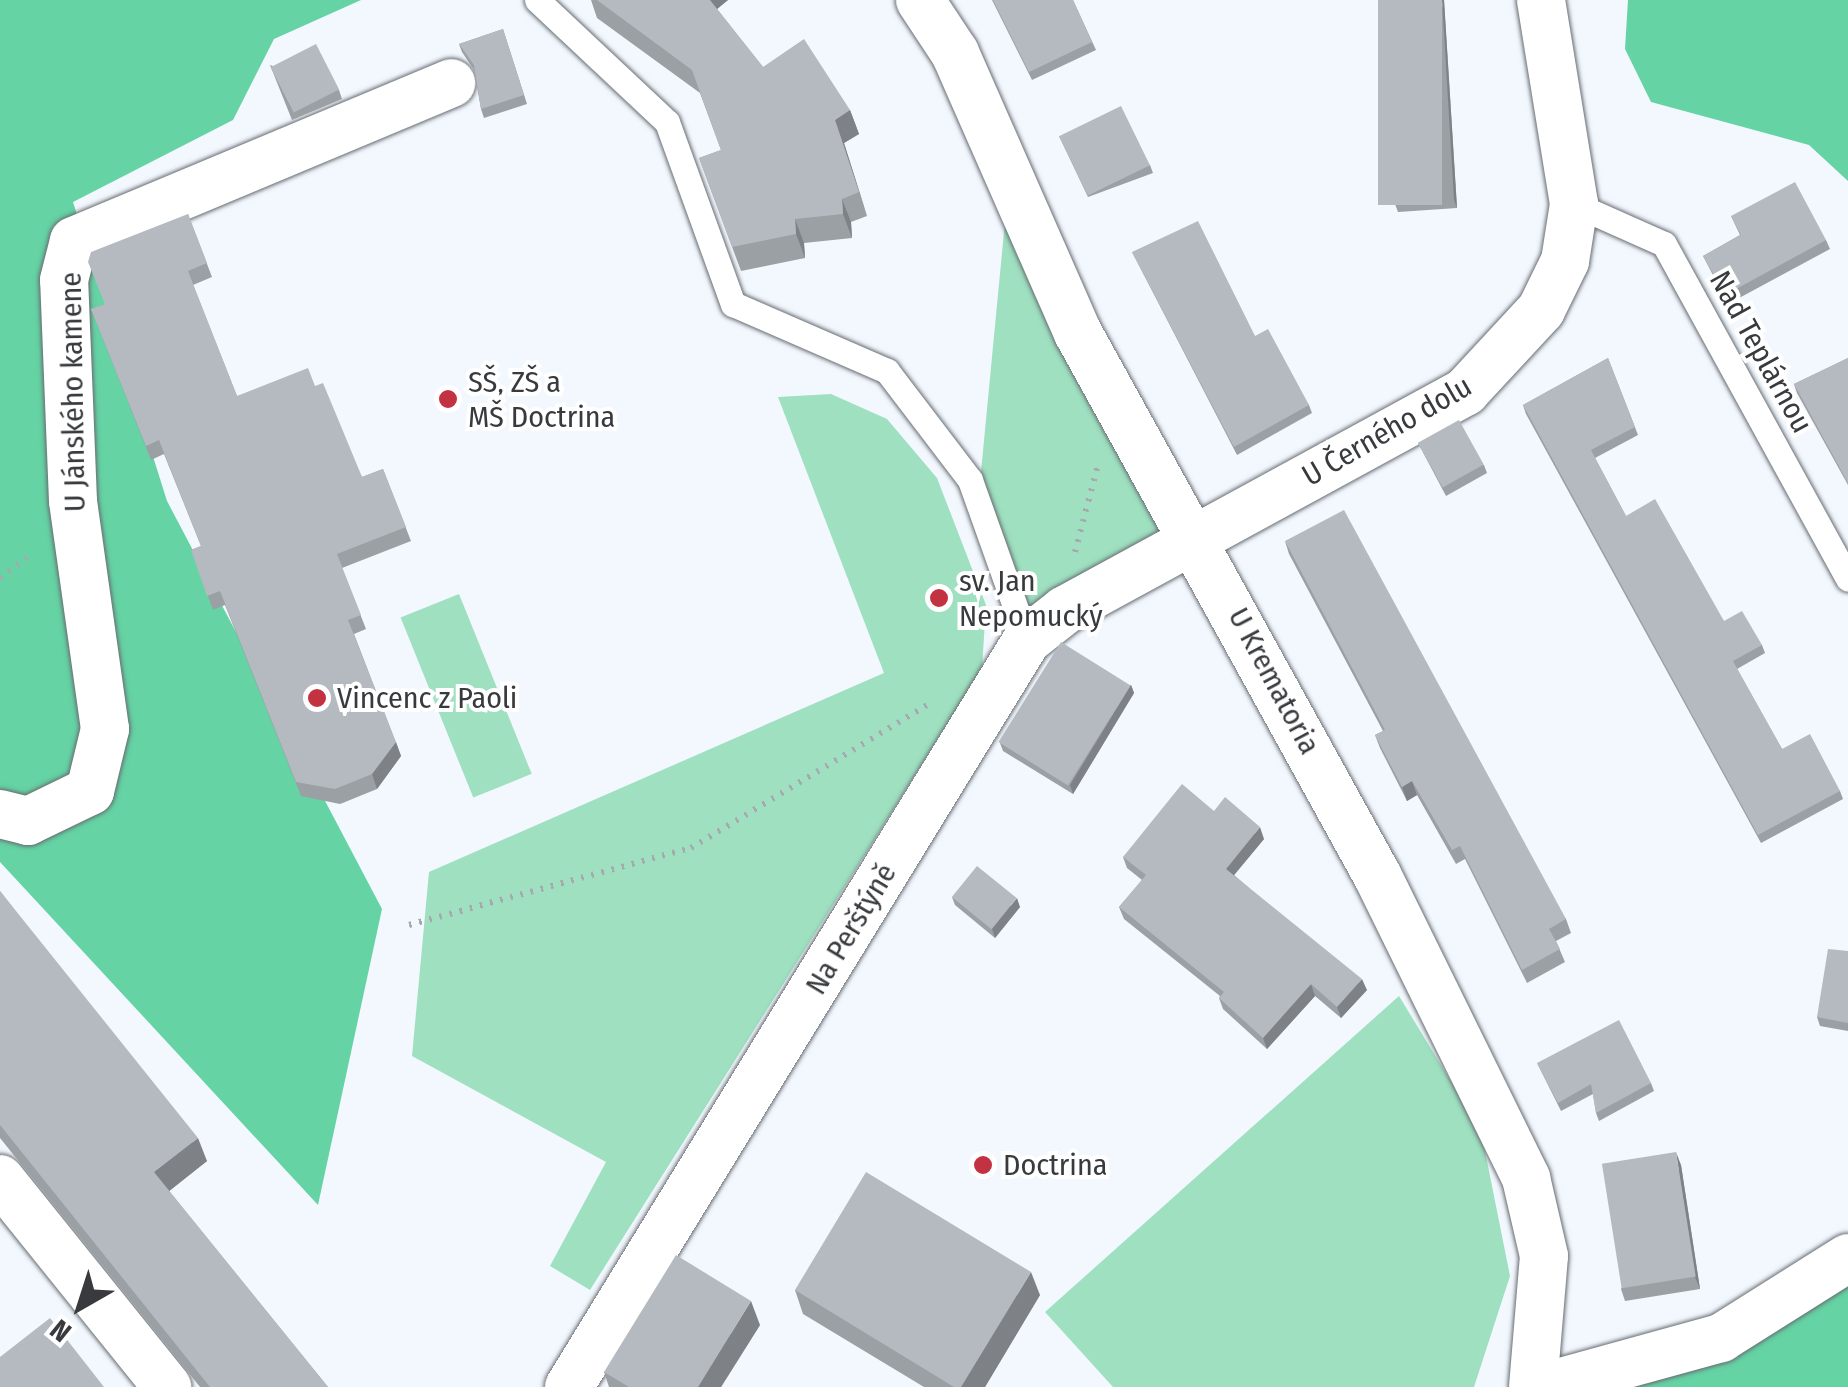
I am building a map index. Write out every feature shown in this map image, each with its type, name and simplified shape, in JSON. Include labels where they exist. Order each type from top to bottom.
[{"type":"street","name":"U Krematoria","points":[[920,0],[955,53],[1078,333],[1197,536],[1526,1178],[1544,1256],[1533,1387]]},
{"type":"street","name":"U Černého dolu","points":[[1197,536],[1490,369],[1541,310],[1565,261],[1574,204],[1541,0]]},
{"type":"street","name":"U Jánského kamene","points":[[0,814],[28,821],[90,791],[105,729],[73,501],[64,280],[74,241],[451,83]]},
{"type":"street","name":"Na Perštýně","points":[[569,1387],[1027,640],[1065,610],[1197,536]]},
{"type":"street","points":[[0,1179],[168,1387]]},
{"type":"street","points":[[1543,1387],[1721,1338],[1848,1258]]},
{"type":"lane","points":[[538,0],[667,122],[733,304],[888,371],[970,480],[1027,640]]},
{"type":"lane","name":"Nad Teplárnou","points":[[1574,204],[1664,244],[1848,578]]},
{"type":"path","points":[[1065,610],[1085,495],[1125,414]]},
{"type":"path","points":[[410,925],[691,848],[943,695]]},
{"type":"green space","points":[[0,0],[361,0],[274,39],[233,120],[73,202],[167,501],[382,909],[318,1205],[0,862]]},
{"type":"green space","points":[[1628,0],[1848,0],[1848,181],[1809,145],[1651,102],[1625,49]]},
{"type":"green space","points":[[1006,211],[1169,527],[1028,610],[981,472]]},
{"type":"green space","points":[[831,394],[887,419],[937,478],[986,605],[982,669],[590,1290],[550,1266],[606,1162],[412,1056],[429,872],[884,673],[778,397]]},
{"type":"green space","points":[[459,594],[532,774],[473,797],[401,618]]},
{"type":"green space","points":[[1399,996],[1481,1131],[1510,1276],[1474,1387],[1113,1387],[1045,1312]]},
{"type":"green space","points":[[1848,1259],[1848,1387],[1634,1387],[1736,1343]]},
{"type":"building","points":[[597,0],[710,0],[763,67],[804,39],[850,110],[835,120],[859,192],[842,199],[843,214],[795,219],[796,234],[732,247],[699,158],[721,150],[692,70]]},
{"type":"building","points":[[993,0],[1073,0],[1092,42],[1029,72]]},
{"type":"building","points":[[1378,0],[1442,0],[1442,205],[1378,205]]},
{"type":"building","points":[[503,29],[524,95],[481,109],[474,65],[459,44]]},
{"type":"building","points":[[316,44],[339,89],[294,113],[271,67]]},
{"type":"building","points":[[1121,106],[1150,165],[1088,196],[1059,136]]},
{"type":"building","points":[[1795,182],[1826,240],[1725,295],[1703,256],[1741,235],[1731,216]]},
{"type":"building","points":[[188,214],[207,263],[188,271],[237,396],[308,368],[315,386],[323,383],[362,477],[383,469],[406,527],[337,554],[361,615],[348,620],[396,742],[372,774],[335,789],[296,782],[220,591],[207,596],[191,550],[201,546],[159,440],[146,446],[91,309],[105,304],[88,262],[91,252]]},
{"type":"building","points":[[1198,221],[1255,336],[1268,329],[1309,405],[1234,447],[1132,252]]},
{"type":"building","points":[[1608,358],[1635,427],[1591,450],[1626,516],[1655,499],[1724,621],[1742,611],[1762,645],[1733,661],[1782,749],[1810,734],[1840,791],[1758,835],[1523,405]]},
{"type":"building","points":[[1848,358],[1848,483],[1794,384]]},
{"type":"building","points":[[1459,420],[1484,465],[1443,487],[1418,443]]},
{"type":"building","points":[[1344,510],[1566,919],[1549,929],[1560,949],[1522,970],[1460,846],[1452,850],[1412,781],[1402,787],[1375,735],[1385,730],[1285,541]]},
{"type":"building","points":[[1061,642],[1131,685],[1068,786],[998,742]]},
{"type":"building","points":[[1182,784],[1214,811],[1225,797],[1260,827],[1226,869],[1362,979],[1337,1007],[1311,984],[1263,1038],[1219,998],[1224,992],[1119,907],[1146,875],[1123,857]]},
{"type":"building","points":[[977,866],[1017,898],[991,929],[952,897]]},
{"type":"building","points":[[0,891],[198,1138],[154,1172],[328,1387],[210,1387],[0,1125]]},
{"type":"building","points":[[1828,949],[1848,951],[1848,1023],[1817,1017]]},
{"type":"building","points":[[1619,1020],[1651,1083],[1596,1113],[1591,1084],[1558,1103],[1537,1063]]},
{"type":"building","points":[[1676,1152],[1696,1276],[1622,1288],[1602,1164]]},
{"type":"building","points":[[866,1172],[1031,1272],[961,1387],[954,1387],[795,1290]]},
{"type":"building","points":[[676,1255],[751,1301],[698,1387],[629,1387],[604,1372]]},
{"type":"building","points":[[50,1318],[104,1387],[0,1387],[0,1357]]},
{"type":"place","name":"SŠ, ZŠ a MŠ Doctrina","points":[[448,399]]},
{"type":"place","name":"sv. Jan Nepomucký","points":[[939,598]]},
{"type":"place","name":"Vincenc z Paoli","points":[[317,698]]},
{"type":"place","name":"Doctrina","points":[[983,1165]]}]
